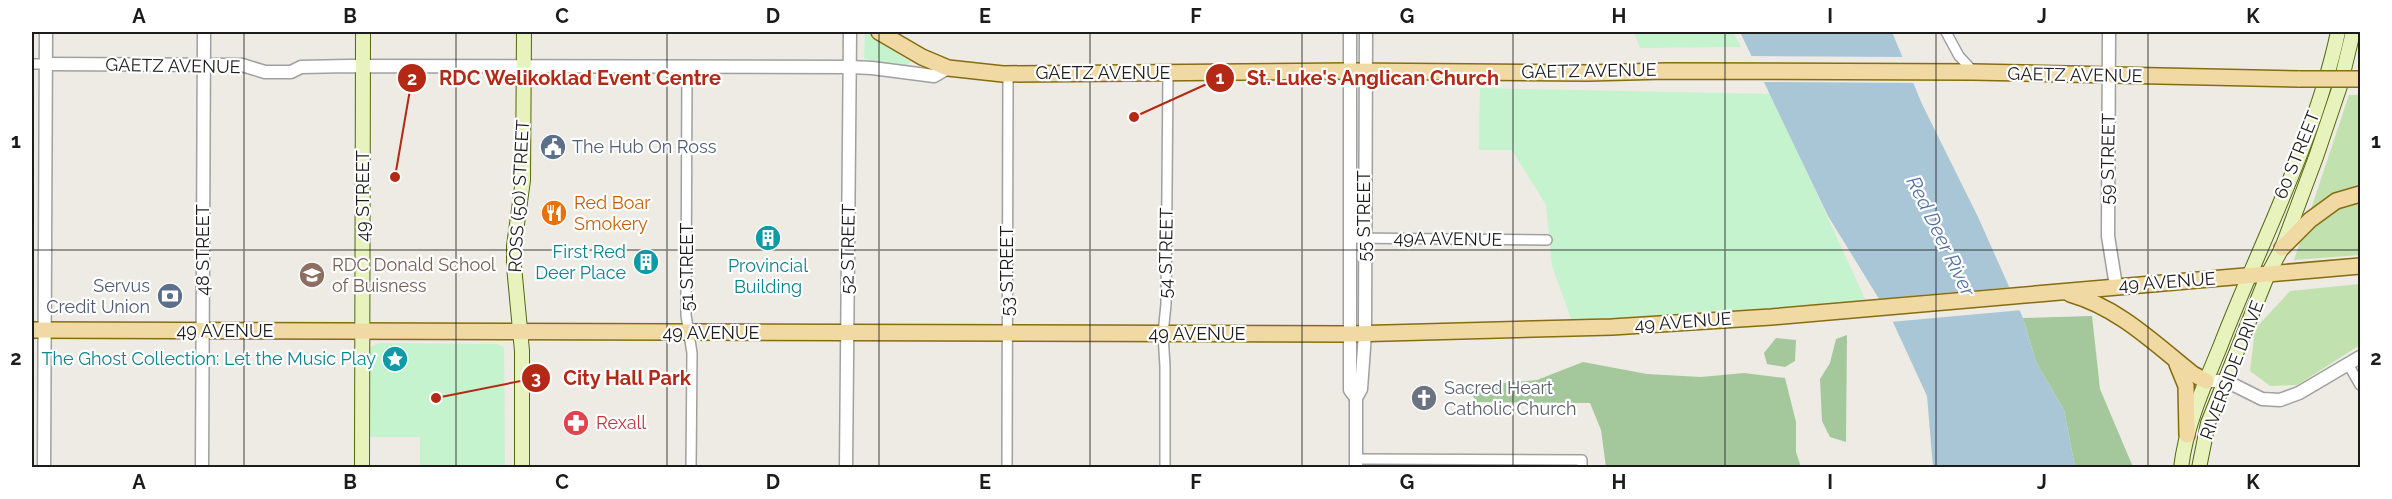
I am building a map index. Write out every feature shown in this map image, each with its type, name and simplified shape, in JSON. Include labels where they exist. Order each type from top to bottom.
[{"type":"main road","name":"49 STREET","points":[[362,468],[363,32]]},
{"type":"main road","name":"ROSS (50) STREET","points":[[522,468],[520,333],[514,256],[523,180],[524,32]]},
{"type":"main road","points":[[879,32],[922,57],[948,68]]},
{"type":"main road","name":"60 STREET","points":[[2247,276],[2310,126],[2325,85],[2338,32]]},
{"type":"main road","name":"60 STREET","points":[[2268,274],[2282,248],[2331,113],[2353,32]]},
{"type":"main road","name":"GAETZ AVENUE","points":[[948,68],[1008,74],[1358,71],[1587,73],[1665,70],[1973,72],[2361,79]]},
{"type":"main road","points":[[2282,248],[2310,220],[2336,201],[2361,194]]},
{"type":"main road","name":"49 AVENUE","points":[[38,330],[1357,334],[1602,328],[1771,317],[2361,266]]},
{"type":"main road","name":"RIVERSIDE DRIVE","points":[[2199,468],[2208,423],[2268,274]]},
{"type":"main road","name":"RIVERSIDE DRIVE","points":[[2181,468],[2187,435],[2247,276]]},
{"type":"main road","points":[[2059,292],[2092,301],[2112,310],[2193,374],[2206,381]]},
{"type":"main road","points":[[2174,358],[2186,386],[2187,435]]},
{"type":"street","points":[[44,468],[38,330],[46,32]]},
{"type":"street","name":"48 STREET","points":[[202,468],[204,32]]},
{"type":"street","name":"52 STREET","points":[[846,468],[850,32]]},
{"type":"street","name":"55 STREET","points":[[1350,32],[1358,71],[1365,238],[1350,390],[1356,398],[1356,463]]},
{"type":"street","name":"55 STREET","points":[[1357,334],[1350,238],[1358,71],[1366,32]]},
{"type":"street","points":[[1946,32],[1963,62],[1973,72]]},
{"type":"street","name":"59 STREET","points":[[2109,32],[2108,236],[2116,286]]},
{"type":"street","name":"GAETZ AVENUE","points":[[32,64],[242,65],[265,72],[291,72],[301,67],[363,66],[850,67],[933,76],[948,68]]},
{"type":"street","name":"51 STREET","points":[[687,66],[686,315],[692,353],[692,468]]},
{"type":"street","name":"54 STREET","points":[[1165,468],[1166,367],[1163,334],[1166,304],[1168,73]]},
{"type":"street","name":"53 STREET","points":[[1007,468],[1008,74]]},
{"type":"street","name":"49A AVENUE","points":[[1350,238],[1547,240]]},
{"type":"street","points":[[2206,381],[2226,381],[2262,399],[2280,400],[2299,393],[2361,357]]},
{"type":"street","points":[[2348,364],[2361,385]]},
{"type":"street","points":[[1356,463],[1582,464]]},
{"type":"green space","points":[[865,32],[911,61],[906,66],[864,59]]},
{"type":"green space","points":[[1634,32],[1733,32],[1741,47],[1640,48]]},
{"type":"green space","points":[[1480,88],[1771,94],[1866,301],[1659,321],[1572,321],[1552,266],[1546,205],[1512,150],[1479,150]]},
{"type":"green space","points":[[2349,95],[2360,95],[2360,255],[2294,260]]},
{"type":"green space","points":[[2360,284],[2360,345],[2297,385],[2270,386],[2250,371],[2255,329],[2290,291]]},
{"type":"green space","points":[[2092,316],[2100,389],[2133,467],[2075,467],[2064,410],[2036,362],[2023,318]]},
{"type":"green space","points":[[1847,335],[1846,442],[1830,437],[1822,421],[1820,379],[1830,363],[1836,339]]},
{"type":"green space","points":[[1776,338],[1796,340],[1795,361],[1785,367],[1767,364],[1764,353]]},
{"type":"green space","points":[[380,343],[497,344],[504,347],[505,467],[420,467],[420,437],[369,437],[367,358],[370,348]]},
{"type":"green space","points":[[1583,362],[1647,374],[1701,377],[1744,373],[1785,378],[1796,422],[1796,452],[1801,467],[1606,467],[1601,430],[1590,403],[1476,402],[1468,386],[1537,380]]},
{"type":"water","name":"Red Deer River","points":[[1740,32],[1892,32],[1922,104],[1978,217],[2023,318],[2036,362],[2064,410],[2075,467],[1933,467],[1927,396],[1892,320],[1828,216]]},
{"type":"pier","points":[[1749,56],[1906,57],[1917,83],[1762,82]]},
{"type":"pier","points":[[2013,287],[2023,310],[1890,322],[1876,299]]},
{"type":"place","name":"St. Luke's Anglican Church","points":[[1134,117]]},
{"type":"place","name":"The Hub On Ross","points":[[553,147]]},
{"type":"place","name":"RDC Welikoklad Event Centre","points":[[395,177]]},
{"type":"place","name":"Red Boar Smokery","points":[[554,213]]},
{"type":"place","name":"Provincial Building","points":[[768,238]]},
{"type":"place","name":"First Red Deer Place","points":[[646,262]]},
{"type":"place","name":"RDC Donald School of Buisness","points":[[312,275]]},
{"type":"place","name":"Servus Credit Union","points":[[170,296]]},
{"type":"place","name":"The Ghost Collection: Let the Music Play","points":[[395,359]]},
{"type":"place","name":"City Hall Park","points":[[436,398]]},
{"type":"place","name":"Sacred Heart Catholic Church","points":[[1424,398]]},
{"type":"place","name":"Rexall","points":[[576,423]]}]
